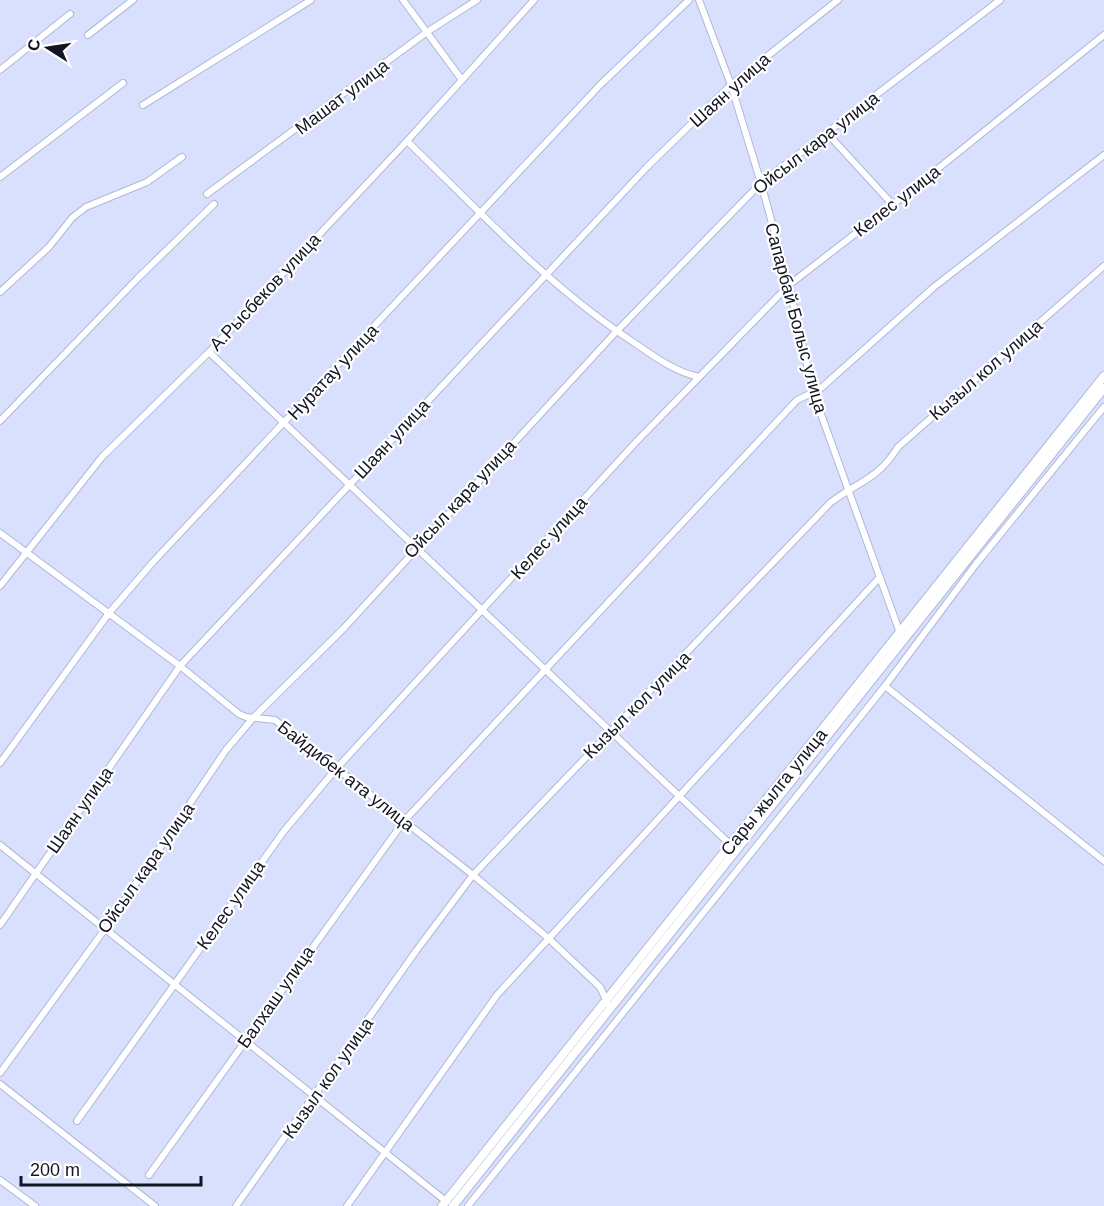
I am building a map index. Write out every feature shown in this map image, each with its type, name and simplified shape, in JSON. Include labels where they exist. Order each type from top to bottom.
[{"type":"main road","name":"Сары жылга улица","points":[[734,848],[900,633],[1104,376]]},
{"type":"main road","name":"Сары жылга улица","points":[[448,1205],[1104,388]]},
{"type":"street","points":[[88,35],[133,0]]},
{"type":"street","points":[[143,105],[311,0]]},
{"type":"street","points":[[403,0],[462,80]]},
{"type":"street","name":"Машат улица","points":[[207,194],[427,32],[477,0]]},
{"type":"street","name":"А.Рысбеков улица","points":[[0,586],[102,457],[209,352],[407,141],[534,0]]},
{"type":"street","name":"Нуратау улица","points":[[0,763],[109,613],[601,84],[689,0]]},
{"type":"street","name":"Сапарбай Болыс улица","points":[[699,0],[731,85],[761,183],[789,285],[813,392],[900,633]]},
{"type":"street","name":"Шаян улица","points":[[0,925],[180,666],[647,167],[731,85],[838,0]]},
{"type":"street","name":"Ойсыл кара улица","points":[[0,1073],[105,929],[226,750],[253,718],[344,628],[616,332],[761,183],[1000,0]]},
{"type":"street","points":[[0,70],[70,14]]},
{"type":"street","name":"Келес улица","points":[[77,1121],[284,831],[336,769],[637,441],[789,285],[892,206],[1104,35]]},
{"type":"street","points":[[0,177],[123,82]]},
{"type":"street","points":[[827,133],[892,206]]},
{"type":"street","points":[[407,141],[547,275],[600,322],[672,368],[699,377]]},
{"type":"street","name":"Балхаш улица","points":[[149,1175],[404,820],[797,400],[820,389],[934,287],[1104,155]]},
{"type":"street","points":[[0,292],[49,248],[72,218],[86,207],[147,182],[182,157]]},
{"type":"street","points":[[0,421],[138,278],[214,204]]},
{"type":"street","name":"Кызыл кол улица","points":[[236,1206],[316,1096],[416,951],[473,875],[691,650],[809,524],[847,490],[858,487],[888,463],[898,447],[1104,266]]},
{"type":"street","points":[[209,352],[351,483],[734,848]]},
{"type":"street","points":[[468,1206],[885,686],[976,564],[1104,407]]},
{"type":"street","name":"Байдибек ата улица","points":[[0,533],[180,666],[239,714],[275,720],[473,875],[547,937],[600,987],[609,1005]]},
{"type":"street","points":[[347,1206],[497,994],[879,578]]},
{"type":"street","points":[[885,686],[1104,861]]},
{"type":"street","points":[[0,845],[176,984],[245,1042],[385,1150],[448,1205]]},
{"type":"street","points":[[0,1084],[155,1206]]},
{"type":"street","points":[[0,1180],[35,1206]]}]
